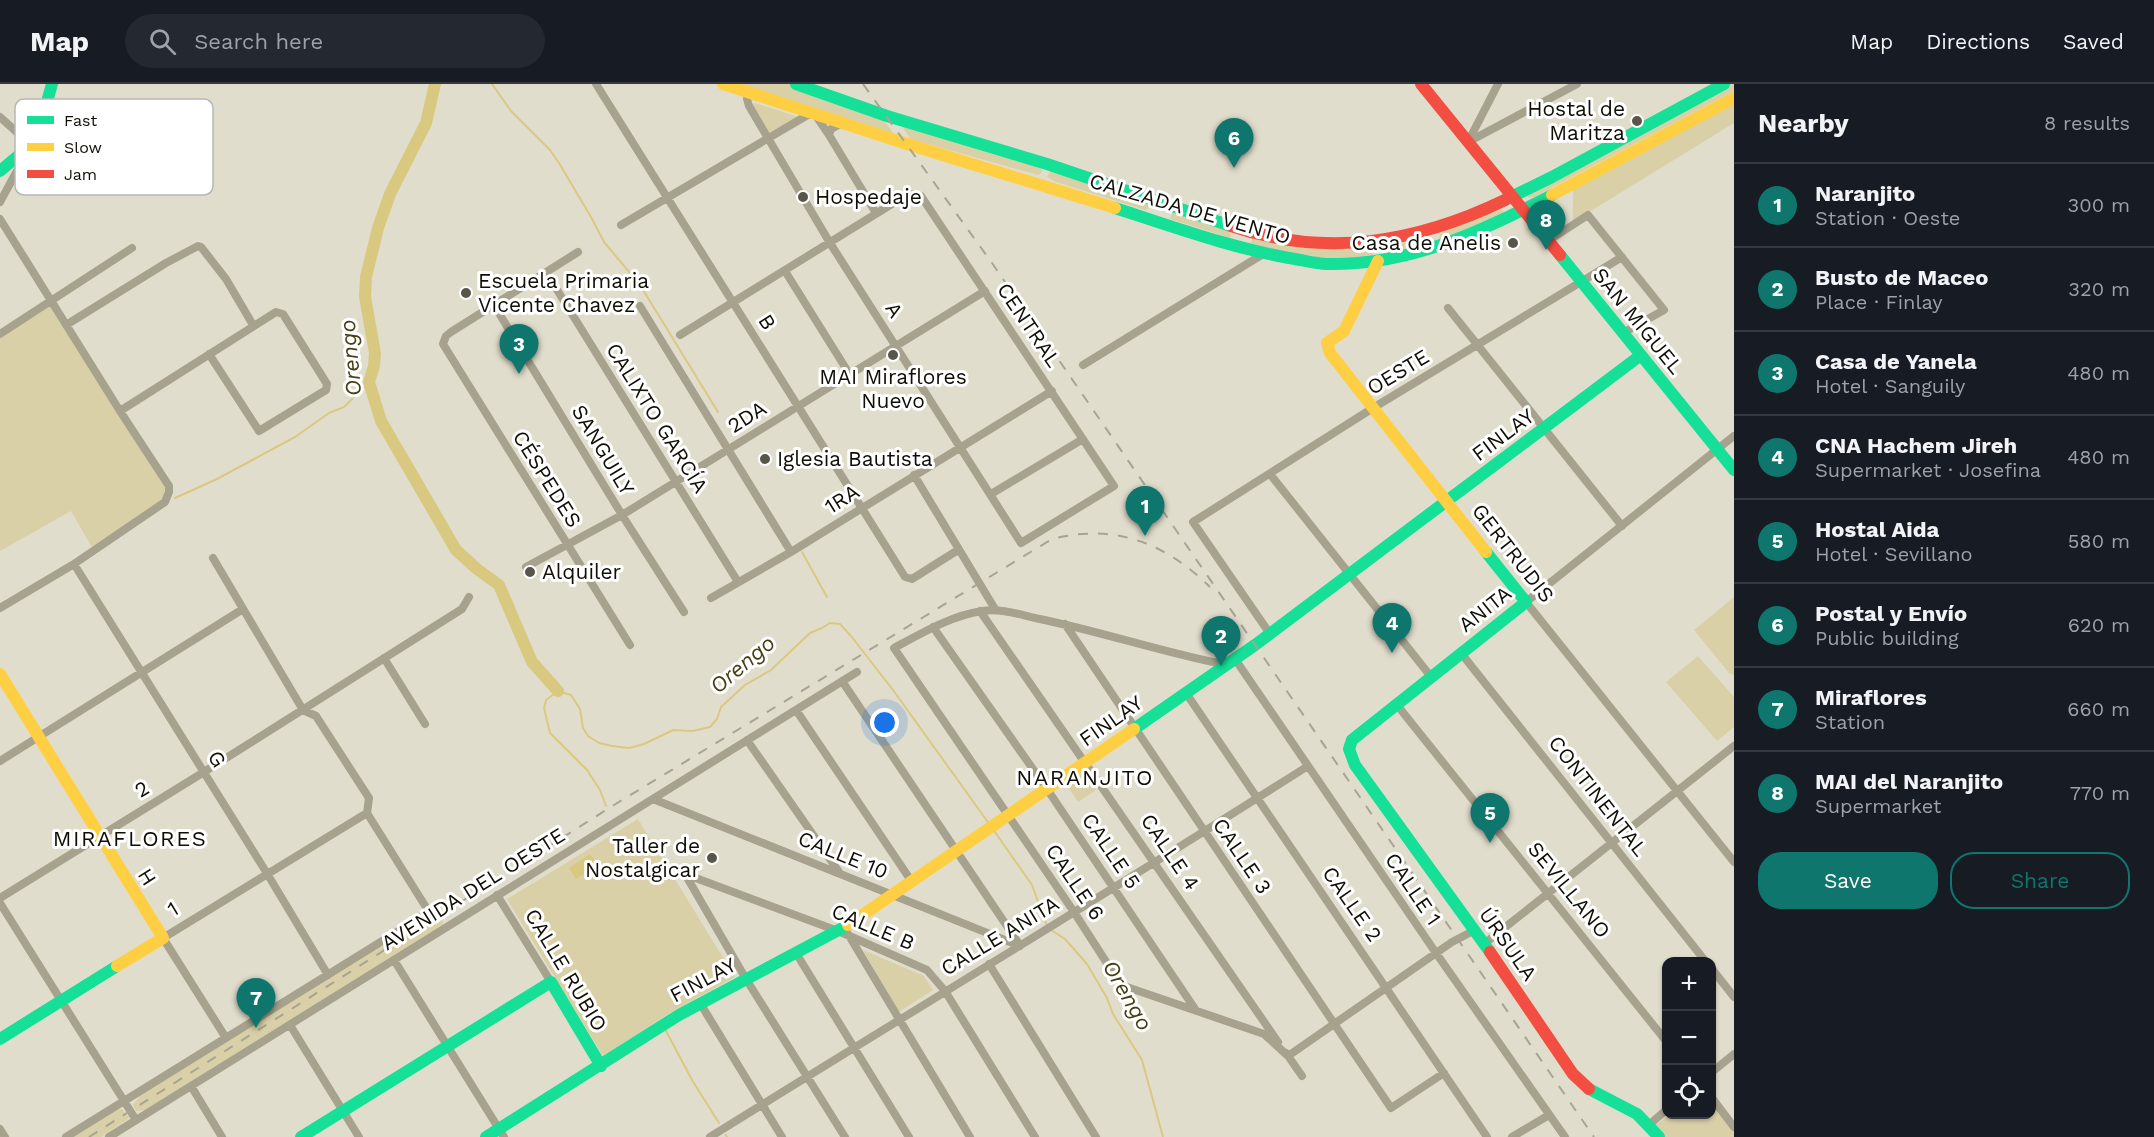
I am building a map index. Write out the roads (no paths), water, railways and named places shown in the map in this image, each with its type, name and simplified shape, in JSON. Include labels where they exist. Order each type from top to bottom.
[{"type":"street","points":[[48,99],[52,84]]},
{"type":"street","name":"B","points":[[596,84],[905,577],[912,579],[958,550]]},
{"type":"street","name":"CALZADA DE VENTO","points":[[723,84],[1263,254],[1326,264],[1378,261],[1413,255],[1464,238],[1523,210],[1734,98]]},
{"type":"street","name":"CALZADA DE VENTO","points":[[796,84],[887,116],[1047,164],[1243,230],[1323,244],[1377,241],[1432,230],[1468,218],[1724,84]]},
{"type":"street","points":[[1468,142],[1498,84]]},
{"type":"street","points":[[1468,142],[1576,84]]},
{"type":"street","name":"SAN MIGUEL","points":[[1427,87],[1512,197],[1734,470]]},
{"type":"street","name":"A","points":[[748,92],[749,106],[830,243],[1021,543]]},
{"type":"street","points":[[621,225],[767,138],[814,113],[876,213],[680,335]]},
{"type":"street","points":[[0,117],[15,131]]},
{"type":"street","points":[[829,135],[831,129],[843,123]]},
{"type":"street","points":[[0,171],[15,158]]},
{"type":"street","points":[[1041,185],[1047,164]]},
{"type":"street","points":[[0,202],[15,174]]},
{"type":"street","name":"CENTRAL","points":[[876,213],[908,194],[921,196],[1114,486],[1021,543]]},
{"type":"street","points":[[1156,221],[1164,202]]},
{"type":"street","points":[[1548,241],[1588,215],[1664,310],[1623,333]]},
{"type":"street","points":[[0,219],[169,486],[165,502],[74,564],[0,608]]},
{"type":"street","points":[[1432,230],[1438,248]]},
{"type":"street","points":[[1377,241],[1378,261]]},
{"type":"street","points":[[66,325],[166,263],[198,246],[226,279],[253,325]]},
{"type":"street","points":[[0,334],[132,248]]},
{"type":"street","points":[[494,305],[578,252]]},
{"type":"street","points":[[1083,365],[1263,254]]},
{"type":"street","name":"OESTE","points":[[1270,634],[1194,522],[1373,408],[1622,257]]},
{"type":"street","name":"GERTRUDIS","points":[[1378,261],[1344,332],[1327,343],[1329,352],[1734,862]]},
{"type":"street","points":[[785,271],[850,375]]},
{"type":"street","name":"CALIXTO GARCÍA","points":[[546,272],[738,582]]},
{"type":"street","name":"2DA","points":[[526,567],[622,515],[985,291]]},
{"type":"street","name":"CÉSPEDES","points":[[494,305],[450,332],[443,341],[444,349],[630,645]]},
{"type":"street","name":"SANGUILY","points":[[494,305],[684,612]]},
{"type":"street","points":[[640,306],[791,552]]},
{"type":"street","points":[[1448,308],[1622,526]]},
{"type":"street","points":[[120,411],[253,325],[276,312],[280,312],[327,387],[326,390],[259,431],[209,354]]},
{"type":"street","name":"FINLAY","points":[[486,1137],[502,1133],[700,1003],[844,931],[892,895],[1270,634],[1641,355]]},
{"type":"street","name":"1RA","points":[[711,598],[791,552],[1052,391]]},
{"type":"street","name":"ANITA","points":[[1348,748],[1353,740],[1734,436]]},
{"type":"street","points":[[991,495],[1083,439]]},
{"type":"street","points":[[1270,474],[1432,678]]},
{"type":"street","points":[[914,475],[995,609]]},
{"type":"street","points":[[213,558],[303,710],[316,716],[369,798],[367,813]]},
{"type":"street","name":"G","points":[[74,564],[328,975]]},
{"type":"street","points":[[303,710],[462,609],[468,597]]},
{"type":"street","points":[[0,761],[243,609]]},
{"type":"street","points":[[933,627],[980,611],[995,609],[1231,662]]},
{"type":"street","name":"CALLE 4","points":[[980,611],[1288,1056]]},
{"type":"street","name":"CALLE 3","points":[[1065,624],[1391,1108],[1444,1073]]},
{"type":"street","name":"CALLE 6","points":[[933,627],[894,648],[1003,820],[1074,912],[1121,985],[1264,1034],[1288,1056]]},
{"type":"street","name":"CALLE 5","points":[[933,627],[1047,789],[1195,1009]]},
{"type":"street","name":"CONTINENTAL","points":[[1461,653],[1702,957]]},
{"type":"street","points":[[384,658],[425,724]]},
{"type":"street","name":"CALLE 1","points":[[1231,662],[1308,766],[1565,1137]]},
{"type":"street","name":"AVENIDA DEL OESTE","points":[[109,1137],[857,672]]},
{"type":"street","name":"H","points":[[0,674],[226,1038]]},
{"type":"street","points":[[842,681],[1020,946]]},
{"type":"street","name":"CALLE 2","points":[[1186,693],[1487,1137]]},
{"type":"street","name":"SEVILLANO","points":[[1397,705],[1662,1036]]},
{"type":"street","name":"2","points":[[0,898],[303,710]]},
{"type":"street","points":[[796,710],[912,882]]},
{"type":"street","points":[[747,740],[840,873]]},
{"type":"street","points":[[1484,944],[1734,746]]},
{"type":"street","name":"ÚRSULA","points":[[1348,748],[1354,765],[1475,930],[1573,1074],[1590,1090],[1629,1108],[1659,1137]]},
{"type":"street","name":"CALLE ANITA","points":[[710,1137],[1308,766]]},
{"type":"street","name":"CALLE 10","points":[[653,799],[1020,946]]},
{"type":"street","name":"AVENIDA DEL OESTE","points":[[66,1137],[429,912],[367,813]]},
{"type":"street","name":"1","points":[[0,1039],[367,813]]},
{"type":"street","name":"CALLE B","points":[[746,979],[685,874],[844,931],[927,970],[945,991],[1035,1137]]},
{"type":"street","name":"CALLE RUBIO","points":[[497,895],[601,1066]]},
{"type":"street","points":[[0,903],[136,1120]]},
{"type":"street","points":[[1302,1076],[1288,1056],[1452,942],[1475,930]]},
{"type":"street","points":[[844,931],[970,1137]]},
{"type":"street","points":[[796,953],[909,1137]]},
{"type":"street","points":[[394,960],[502,1133]]},
{"type":"street","points":[[989,964],[1096,1137]]},
{"type":"street","points":[[1716,974],[1734,997]]},
{"type":"street","points":[[746,979],[845,1137]]},
{"type":"street","points":[[301,1137],[550,982]]},
{"type":"street","points":[[700,1003],[782,1137]]},
{"type":"street","points":[[290,1025],[359,1137]]},
{"type":"street","points":[[1716,1069],[1734,1054]]},
{"type":"street","points":[[190,1086],[222,1137]]},
{"type":"street","points":[[1716,1103],[1734,1127]]},
{"type":"street","points":[[1649,1125],[1662,1114]]},
{"type":"street","points":[[1512,1137],[1549,1115]]},
{"type":"street","points":[[0,1129],[5,1137]]},
{"type":"waterway","name":"Orengo","points":[[435,84],[426,123],[390,194],[378,228],[366,277],[365,297],[375,353],[369,382],[381,421],[456,550],[499,585],[532,662],[558,691]]},
{"type":"waterway","points":[[492,84],[511,111],[550,150],[559,163],[604,242],[640,285],[718,412]]},
{"type":"waterway","points":[[175,498],[217,479],[295,437],[329,413],[344,407],[369,382]]},
{"type":"waterway","points":[[802,552],[827,597]]},
{"type":"waterway","name":"Orengo","points":[[606,806],[600,790],[587,770],[550,733],[544,708],[546,700],[558,691],[571,695],[580,709],[583,728],[588,736],[599,743],[612,746],[629,748],[644,744],[673,730],[693,731],[710,727],[717,719],[721,707],[745,685],[771,670],[810,633],[830,623],[840,624],[851,636],[893,690],[990,825]]},
{"type":"waterway","name":"Orengo","points":[[995,832],[1032,885],[1047,926]]},
{"type":"waterway","name":"Orengo","points":[[1051,930],[1065,939],[1087,964],[1107,998],[1113,1014],[1142,1060],[1163,1137]]},
{"type":"waterway","points":[[665,1029],[692,1080],[719,1123]]},
{"type":"railway","points":[[863,84],[992,263],[1594,1137]]},
{"type":"railway","points":[[89,1137],[614,805],[1052,539],[1097,534],[1138,540],[1175,559],[1210,587]]},
{"type":"place","name":"Hostal de Maritza","points":[[1637,121]]},
{"type":"place","name":"Postal y Envío","points":[[1234,168]]},
{"type":"place","name":"Hospedaje","points":[[803,197]]},
{"type":"place","name":"Casa de Anelis","points":[[1513,243]]},
{"type":"place","name":"MAI del Naranjito","points":[[1546,250]]},
{"type":"place","name":"Escuela Primaria Vicente Chavez","points":[[466,293]]},
{"type":"place","name":"MAI Miraflores Nuevo","points":[[893,355]]},
{"type":"place","name":"Casa de Yanela","points":[[519,374]]},
{"type":"place","name":"Iglesia Bautista","points":[[765,459]]},
{"type":"place","name":"Naranjito","points":[[1145,536]]},
{"type":"place","name":"Alquiler","points":[[530,572]]},
{"type":"place","name":"CNA Hachem Jireh","points":[[1392,653]]},
{"type":"place","name":"Busto de Maceo","points":[[1221,666]]},
{"type":"place","name":"Hostal Aida","points":[[1490,843]]},
{"type":"place","name":"Taller de Nostalgicar","points":[[712,858]]},
{"type":"place","name":"Miraflores","points":[[256,1028]]},
{"type":"district","name":"NARANJITO","points":[[1085,777]]},
{"type":"district","name":"MIRAFLORES","points":[[130,838]]}]
